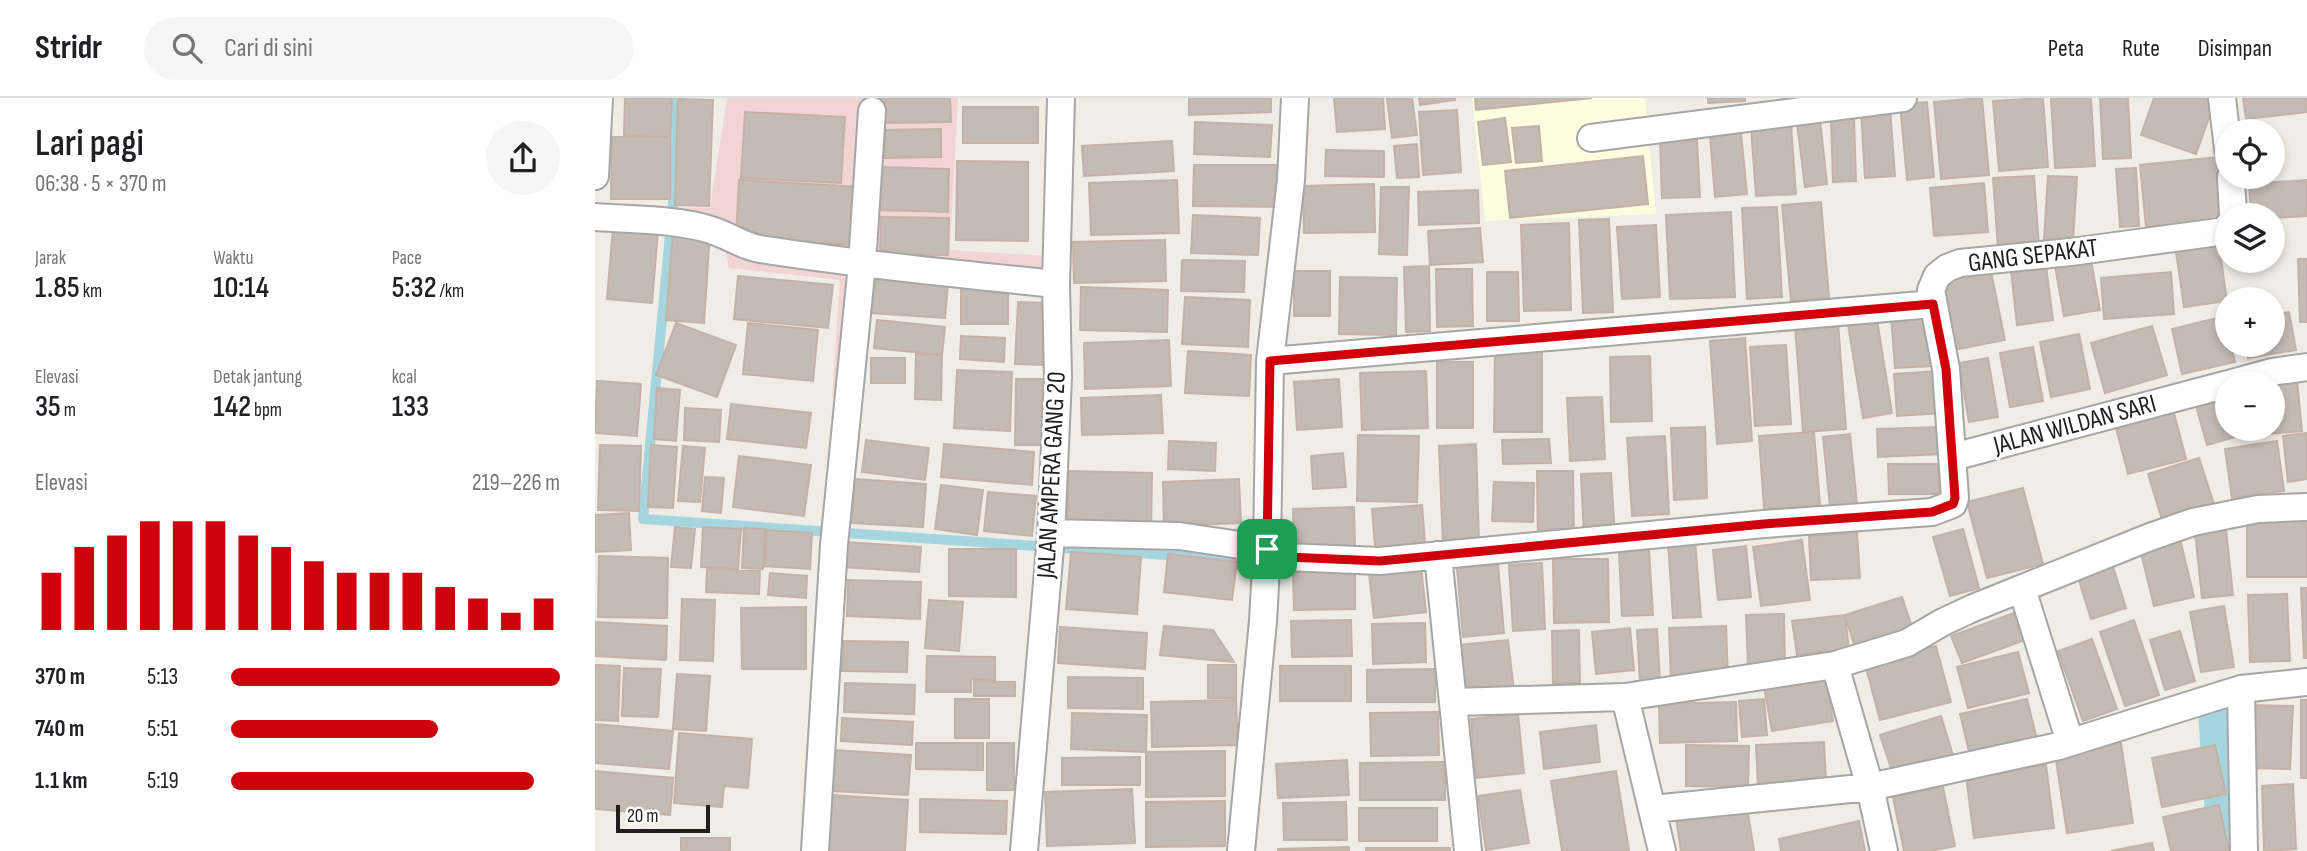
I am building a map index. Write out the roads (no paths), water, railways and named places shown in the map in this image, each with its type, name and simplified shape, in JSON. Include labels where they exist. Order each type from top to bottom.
[{"type":"street","points":[[595,176],[599,98]]},
{"type":"street","name":"JALAN AMPERA GANG 20","points":[[1024,851],[1051,541],[1059,377],[1056,284],[1061,98]]},
{"type":"street","points":[[1241,851],[1263,621],[1270,361],[1291,180],[1295,98]]},
{"type":"street","points":[[1591,138],[1758,107],[1903,98]]},
{"type":"street","points":[[2222,98],[2224,119]]},
{"type":"street","points":[[815,851],[835,534],[862,264],[872,111]]},
{"type":"street","points":[[595,217],[713,230],[740,244],[862,264],[1056,284]]},
{"type":"street","name":"GANG SEPAKAT","points":[[1953,457],[1946,369],[1931,290],[1937,276],[1961,262],[2071,252],[2215,232]]},
{"type":"street","points":[[1270,361],[1933,304]]},
{"type":"street","name":"JALAN WILDAN SARI","points":[[2279,371],[2307,367]]},
{"type":"street","name":"JALAN WILDAN SARI","points":[[1953,457],[2215,388]]},
{"type":"street","points":[[1051,541],[1179,536],[1267,549],[1286,557],[1380,561],[1764,524],[1932,512],[1953,504],[1953,457]]},
{"type":"street","points":[[1453,702],[1625,697],[1835,665],[1907,643],[1943,621],[2193,522],[2258,509],[2307,507]]},
{"type":"street","points":[[1438,555],[1468,851]]},
{"type":"street","points":[[2022,589],[2070,742]]},
{"type":"street","points":[[1835,665],[1870,788],[1884,851]]},
{"type":"street","points":[[1653,809],[1870,788],[2070,742],[2241,689],[2307,682]]},
{"type":"street","points":[[2241,689],[2244,851]]},
{"type":"street","points":[[1625,697],[1662,851]]},
{"type":"waterway","points":[[677,98],[673,140],[674,193],[643,519],[1240,560]]},
{"type":"waterway","points":[[2215,719],[2224,851]]}]
